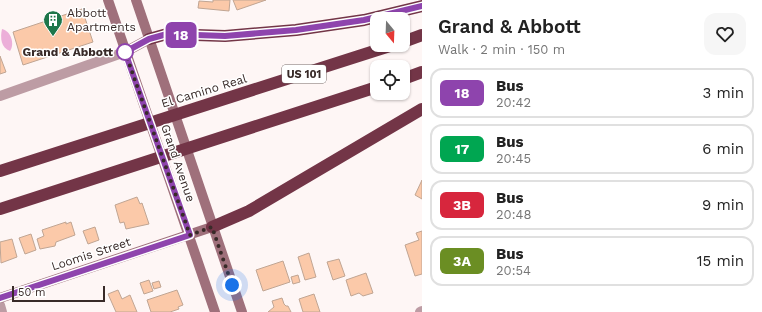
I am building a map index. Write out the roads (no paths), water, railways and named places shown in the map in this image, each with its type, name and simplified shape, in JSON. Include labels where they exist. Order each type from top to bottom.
[{"type":"highway","points":[[149,39],[167,34],[225,36],[296,30],[384,16],[422,6]]},
{"type":"highway","points":[[410,39],[422,35]]},
{"type":"highway","name":"El Camino Real","points":[[0,171],[371,52]]},
{"type":"highway","points":[[410,76],[422,72]]},
{"type":"highway","points":[[0,209],[370,89]]},
{"type":"highway","points":[[212,227],[249,211],[422,109]]},
{"type":"street","name":"Grand Avenue","points":[[108,0],[190,235],[215,312]]},
{"type":"street","name":"Grand Avenue","points":[[136,0],[242,312]]},
{"type":"street","points":[[0,96],[125,52],[149,39]]},
{"type":"street","name":"Loomis Street","points":[[0,298],[212,227]]},
{"type":"street","points":[[0,305],[2,312]]},
{"type":"place","name":"Abbott Apartments","points":[[53,37]]},
{"type":"place","name":"Grand & Abbott","points":[[125,52]]}]
